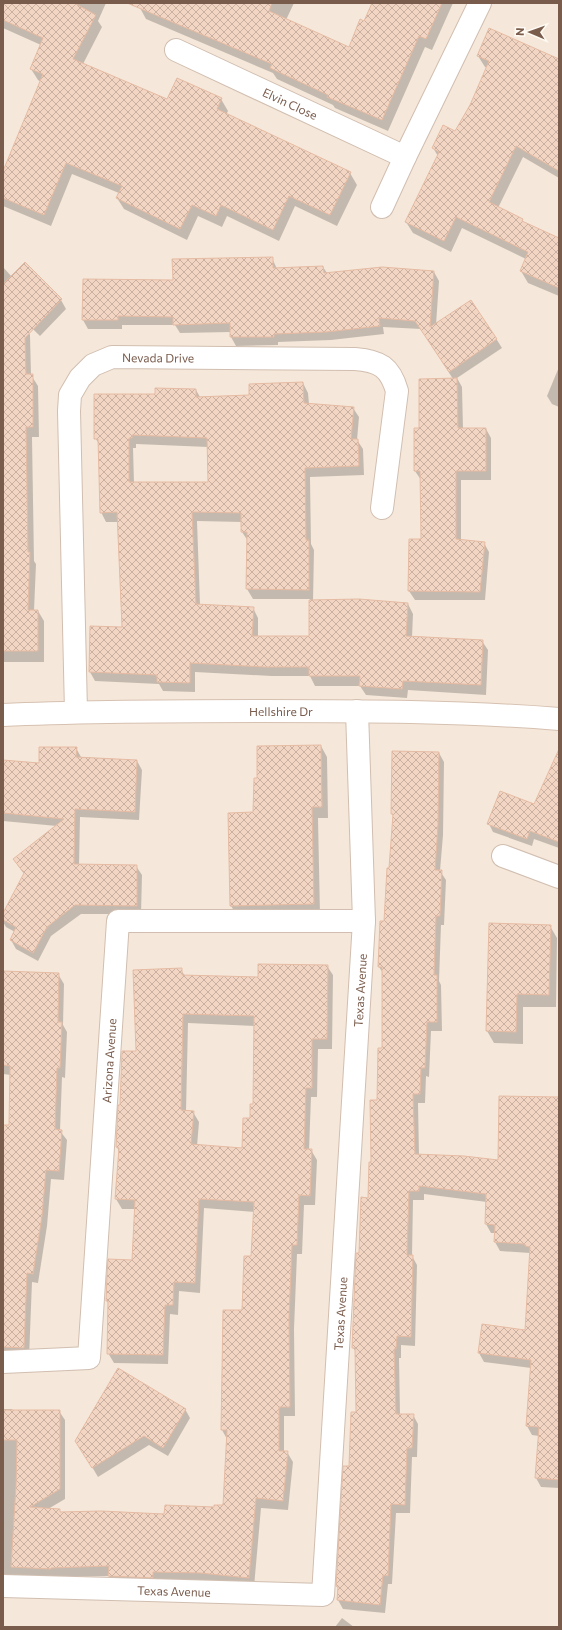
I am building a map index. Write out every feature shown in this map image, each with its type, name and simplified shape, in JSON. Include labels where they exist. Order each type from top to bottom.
[{"type":"street","points":[[382,207],[480,3]]},
{"type":"street","name":"Elvin Close","points":[[176,50],[405,157]]},
{"type":"street","name":"Nevada Drive","points":[[76,712],[69,412],[70,395],[80,378],[93,365],[112,357],[371,360],[385,368],[394,379],[397,391],[382,508]]},
{"type":"street","name":"Hellshire Dr","points":[[3,714],[76,712],[357,711],[518,716],[559,719]]},
{"type":"street","name":"Texas Avenue","points":[[3,1586],[323,1595],[364,921],[357,711]]},
{"type":"street","points":[[502,856],[559,877]]},
{"type":"street","name":"Arizona Avenue","points":[[3,1362],[89,1358],[118,922],[364,921]]},
{"type":"shaded area","points":[[3,3],[559,3],[559,1627],[3,1627]]},
{"type":"building","points":[[3,3],[74,3],[96,15],[73,59],[167,99],[177,78],[222,98],[217,109],[351,172],[330,215],[289,196],[273,230],[221,205],[216,216],[192,205],[180,229],[116,198],[122,186],[66,163],[44,215],[3,198],[3,171],[43,74],[30,69],[43,38],[3,20]]},
{"type":"building","points":[[127,3],[272,3],[269,11],[349,47],[360,19],[364,21],[372,3],[442,3],[426,39],[419,36],[382,120],[327,97],[328,95],[270,68],[272,64]]},
{"type":"building","points":[[489,28],[559,59],[559,171],[516,146],[489,202],[523,219],[522,221],[559,238],[559,288],[520,271],[528,252],[456,217],[444,241],[405,222],[439,152],[432,148],[443,125],[455,131],[470,105],[489,61],[477,56]]},
{"type":"building","points":[[273,257],[273,268],[323,266],[324,273],[382,267],[434,271],[430,327],[471,300],[497,339],[449,372],[415,321],[379,318],[380,326],[326,332],[274,334],[274,337],[230,337],[230,323],[173,325],[173,317],[118,316],[118,320],[82,320],[83,279],[173,280],[172,259]]},
{"type":"building","points":[[25,262],[62,299],[25,338],[26,374],[33,374],[33,427],[26,427],[28,552],[30,552],[28,610],[38,610],[38,651],[3,651],[3,284]]},
{"type":"building","points":[[457,378],[458,428],[486,428],[486,471],[456,471],[456,539],[485,542],[480,592],[408,591],[409,539],[421,539],[420,471],[414,471],[414,428],[419,428],[419,379]]},
{"type":"building","points":[[303,382],[304,403],[354,407],[351,439],[358,439],[359,466],[305,468],[306,540],[309,540],[309,590],[246,589],[247,532],[241,532],[241,513],[192,512],[196,604],[254,607],[252,636],[309,636],[309,600],[359,599],[408,603],[406,636],[483,640],[481,685],[403,681],[402,689],[359,686],[360,676],[309,676],[309,667],[265,667],[190,663],[190,683],[157,682],[157,675],[89,672],[90,626],[122,627],[117,512],[100,513],[98,439],[94,439],[94,394],[155,394],[155,388],[196,389],[196,397],[249,395],[249,384]],"holes":[[[132,435],[207,438],[208,482],[129,482],[129,438],[132,438]]]},
{"type":"building","points":[[321,745],[322,807],[312,807],[314,904],[230,906],[228,813],[253,812],[254,778],[257,778],[257,746]]},
{"type":"building","points":[[39,747],[77,747],[76,757],[137,760],[135,812],[75,809],[74,864],[137,865],[137,906],[75,905],[47,927],[33,953],[10,940],[16,927],[3,920],[3,913],[24,873],[13,859],[64,819],[3,813],[3,760],[39,763]]},
{"type":"building","points":[[559,749],[559,842],[530,831],[527,839],[487,824],[500,791],[534,804]]},
{"type":"building","points":[[392,751],[439,752],[438,825],[435,870],[442,870],[440,916],[436,916],[434,975],[437,975],[437,1022],[427,1022],[425,1068],[421,1068],[420,1094],[413,1094],[415,1154],[464,1156],[498,1160],[499,1096],[559,1097],[559,1480],[535,1478],[539,1427],[526,1426],[531,1360],[478,1353],[482,1324],[525,1330],[530,1247],[525,1246],[525,1244],[494,1242],[495,1225],[485,1224],[486,1194],[419,1186],[419,1191],[409,1191],[407,1255],[413,1255],[411,1337],[397,1336],[396,1349],[394,1349],[396,1414],[414,1414],[412,1448],[407,1448],[405,1505],[391,1504],[388,1576],[383,1575],[380,1605],[337,1600],[338,1587],[336,1586],[343,1466],[349,1466],[351,1412],[356,1412],[355,1348],[352,1348],[356,1253],[359,1253],[361,1197],[368,1198],[369,1162],[371,1162],[370,1100],[377,1100],[378,1048],[382,1048],[382,967],[378,967],[380,921],[384,921],[387,868],[389,868],[393,814],[391,814]]},
{"type":"building","points":[[489,923],[551,925],[549,995],[517,994],[516,1032],[486,1031]]},
{"type":"building","points":[[258,964],[328,965],[327,1039],[312,1039],[312,1088],[306,1088],[304,1149],[312,1149],[310,1196],[299,1195],[297,1245],[292,1245],[289,1318],[290,1407],[279,1407],[279,1451],[288,1451],[283,1501],[256,1498],[249,1578],[200,1573],[153,1572],[153,1578],[108,1576],[109,1566],[51,1569],[11,1567],[17,1440],[3,1440],[3,1410],[60,1410],[60,1489],[30,1507],[60,1509],[60,1512],[101,1511],[164,1514],[165,1505],[214,1507],[214,1505],[223,1505],[227,1430],[221,1430],[223,1310],[242,1310],[244,1256],[251,1256],[254,1202],[199,1199],[195,1283],[174,1282],[173,1305],[165,1305],[163,1355],[107,1354],[108,1301],[106,1301],[108,1259],[132,1260],[135,1200],[115,1199],[119,1148],[116,1147],[118,1105],[120,1105],[122,1051],[136,1051],[133,970],[182,968],[182,975],[258,977]],"holes":[[[183,1014],[254,1016],[253,1104],[250,1104],[250,1118],[243,1118],[242,1148],[191,1144],[194,1111],[181,1110]]]},
{"type":"building","points":[[3,971],[59,973],[58,1022],[62,1022],[60,1068],[57,1068],[55,1129],[62,1130],[59,1171],[46,1170],[42,1216],[33,1274],[27,1273],[24,1348],[3,1347],[3,1125],[9,1125],[10,1066],[3,1065]]},
{"type":"building","points":[[118,1368],[186,1409],[163,1448],[144,1436],[92,1468],[75,1441]]}]
